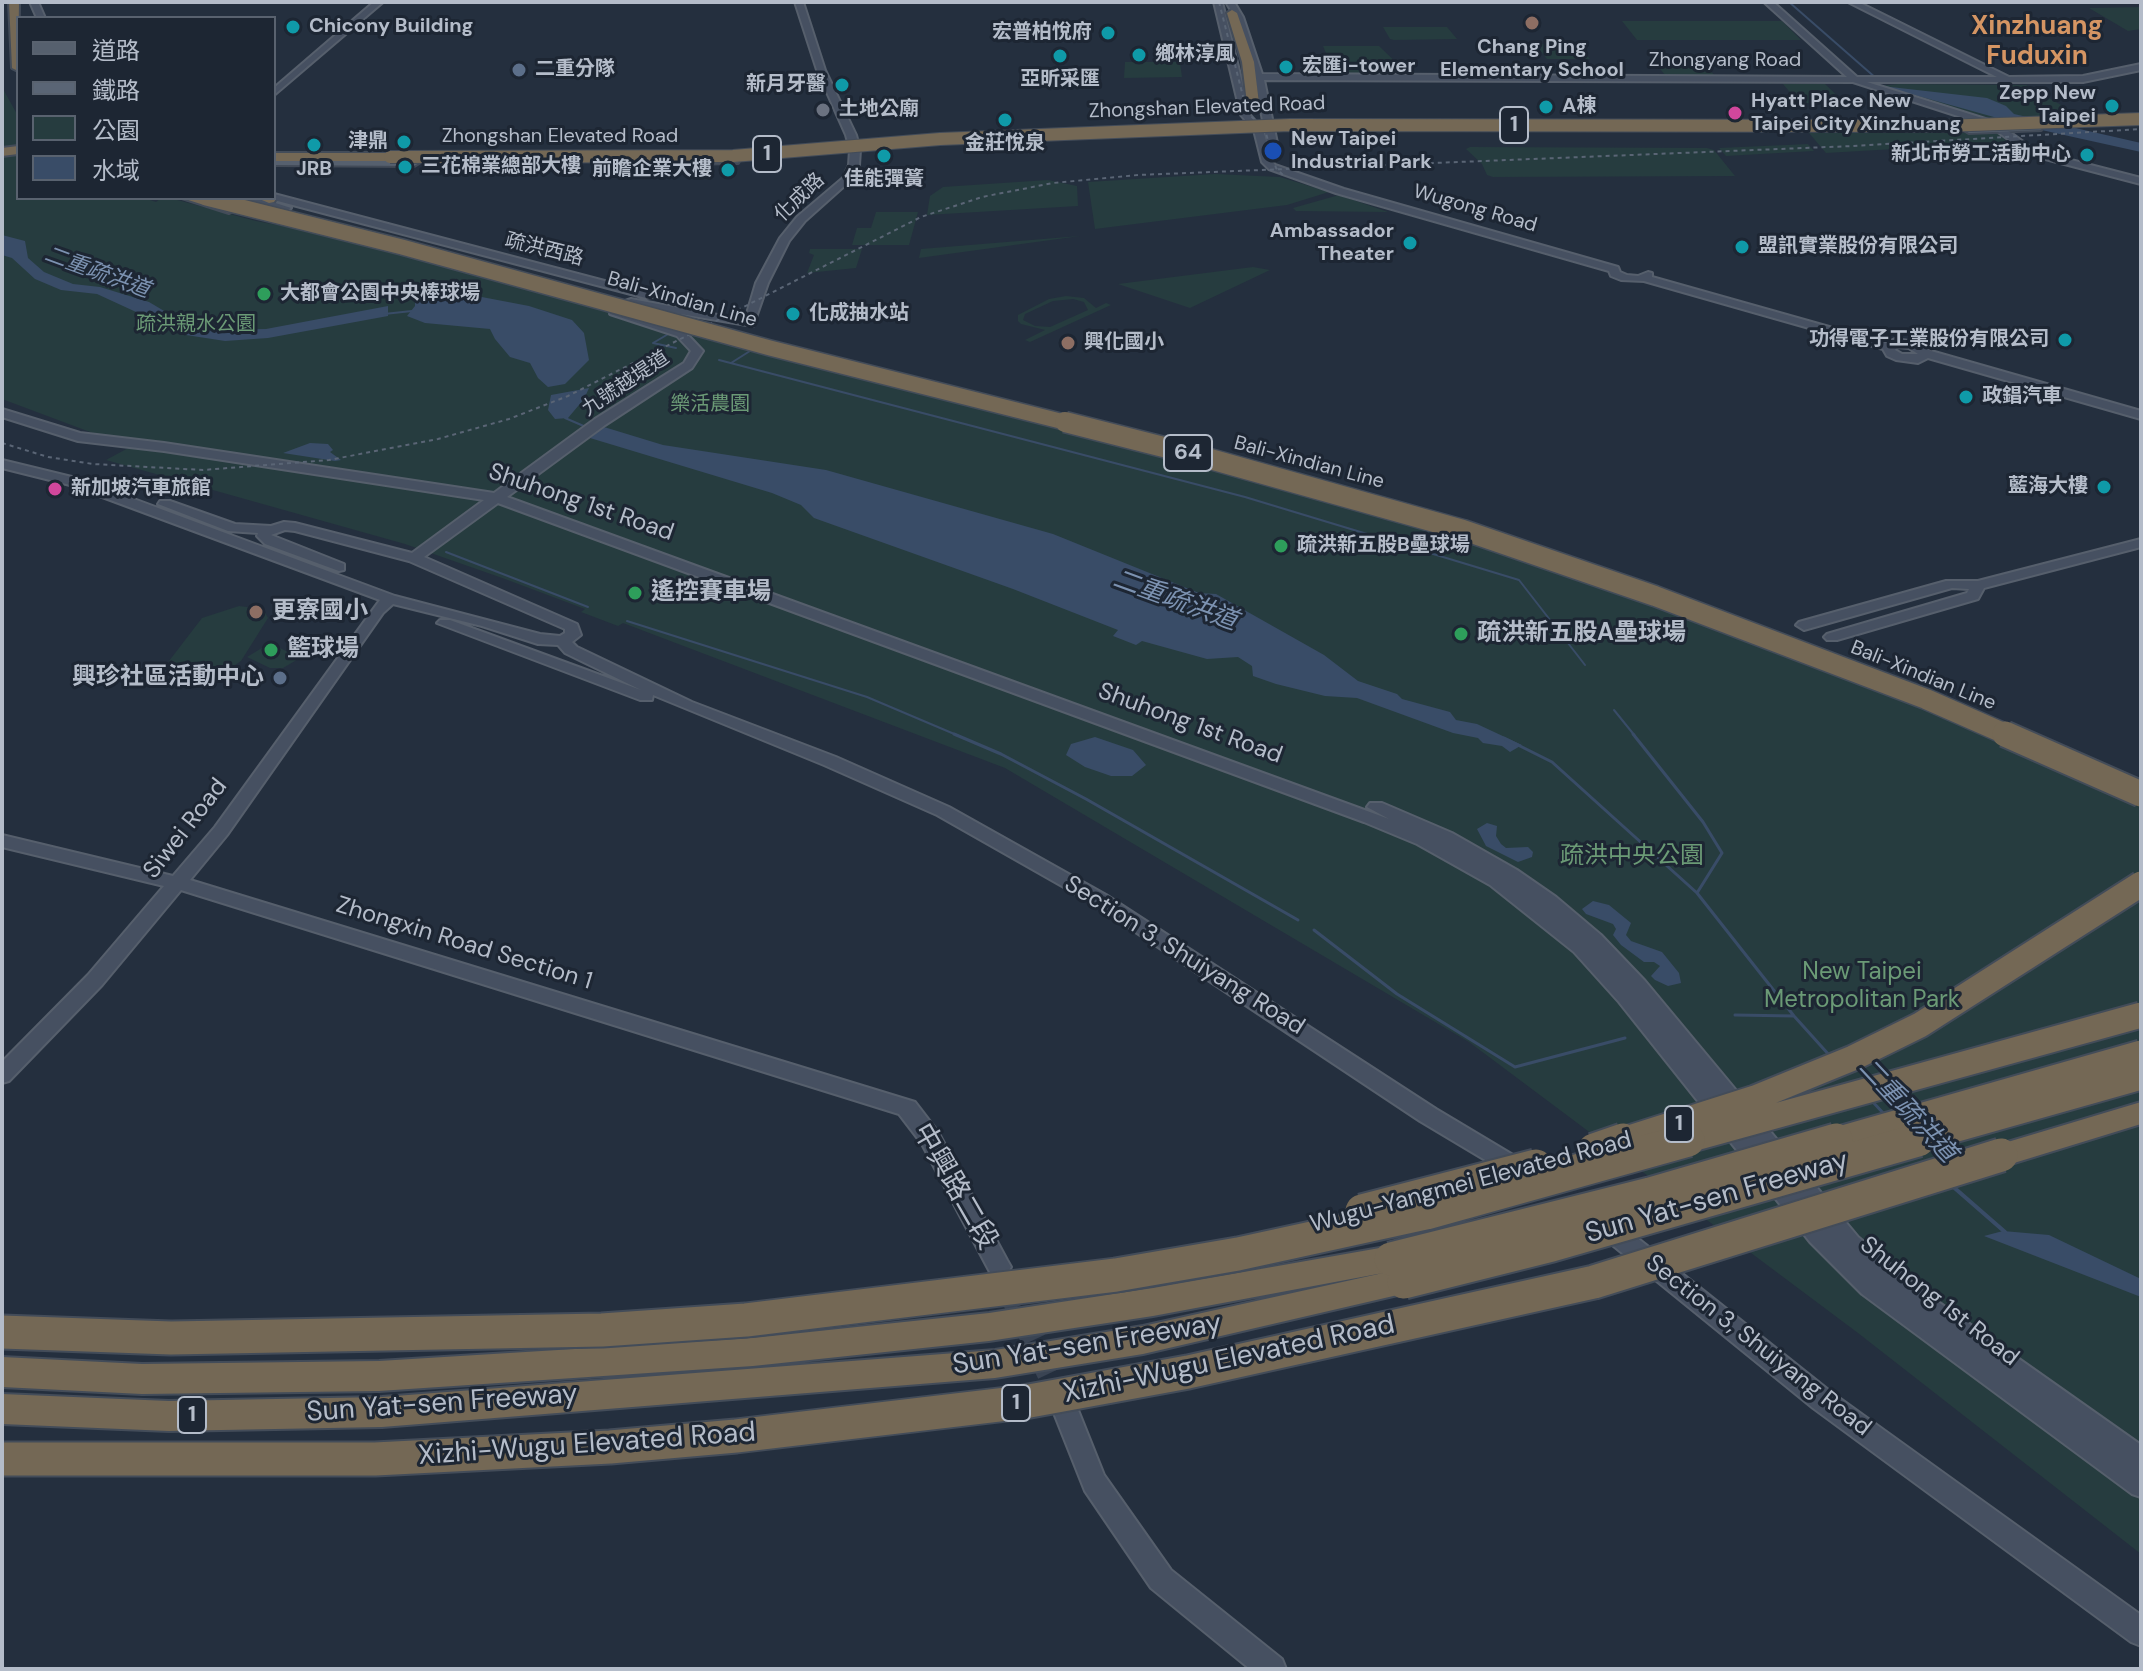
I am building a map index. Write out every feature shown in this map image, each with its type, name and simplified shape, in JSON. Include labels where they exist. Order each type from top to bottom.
[{"type":"highway","points":[[14,2],[16,42]]},
{"type":"highway","points":[[1233,6],[1257,113],[1291,124],[1368,127]]},
{"type":"highway","points":[[2063,124],[2141,120]]},
{"type":"highway","name":"Zhongshan Elevated Road","points":[[276,158],[698,161],[857,147],[1289,128],[1955,129],[2141,120]]},
{"type":"highway","name":"Zhongshan Elevated Road","points":[[276,158],[733,156],[940,139],[1290,125],[1954,126],[2141,120]]},
{"type":"highway","points":[[857,147],[1263,127]]},
{"type":"highway","points":[[390,157],[723,158],[796,150]]},
{"type":"highway","points":[[276,158],[447,159]]},
{"type":"highway","points":[[197,200],[794,359],[938,391]]},
{"type":"highway","name":"Bali-Xindian Line","points":[[214,200],[402,247],[938,391],[1232,465],[1435,521],[1684,606],[1926,699],[2141,794]]},
{"type":"highway","points":[[230,200],[381,240],[461,269]]},
{"type":"highway","name":"Bali-Xindian Line","points":[[241,200],[1283,472],[1529,543],[1708,606],[1881,673],[2141,784]]},
{"type":"highway","points":[[276,200],[624,295],[694,320]]},
{"type":"highway","name":"Wugu-Yangmei Elevated Road","points":[[1175,1265],[1394,1202],[1572,1157],[1755,1098],[1853,1058],[1920,1025],[2141,884]]},
{"type":"highway","name":"1","points":[[2,1332],[171,1338],[602,1330],[746,1320],[925,1300],[1175,1265],[1426,1213],[2141,1015]]},
{"type":"highway","name":"Sun Yat-sen Freeway","points":[[2,1409],[169,1416],[382,1412],[995,1364],[1143,1340],[1398,1271],[1650,1194],[2141,1053]]},
{"type":"highway","name":"Sun Yat-sen Freeway","points":[[2,1372],[142,1379],[379,1376],[753,1352],[989,1327],[1153,1302],[1398,1271],[1567,1241],[2141,1077]]},
{"type":"highway","name":"Xizhi-Wugu Elevated Road","points":[[2,1459],[375,1459],[610,1447],[781,1431],[1024,1402],[1188,1372],[1594,1282],[2141,1113]]},
{"type":"highway","name":"1","points":[[2001,1155],[2141,1124]]},
{"type":"main road","name":"1","points":[[447,159],[726,155],[1263,127],[2063,124]]},
{"type":"main road","name":"1","points":[[2007,126],[2063,124]]},
{"type":"main road","name":"1","points":[[2007,126],[2063,124]]},
{"type":"main road","name":"1","points":[[276,158],[719,162],[857,147]]},
{"type":"street","points":[[276,90],[379,2]]},
{"type":"street","points":[[799,2],[821,70],[857,147]]},
{"type":"street","points":[[1768,2],[1863,81],[2007,126],[2042,157],[2141,181]]},
{"type":"street","points":[[1852,2],[2012,81]]},
{"type":"street","points":[[1233,6],[1218,4],[1246,115],[1263,127]]},
{"type":"street","points":[[1233,6],[1260,78],[1263,127]]},
{"type":"street","points":[[1233,6],[1263,127]]},
{"type":"street","name":"Zhongyang Road","points":[[1260,78],[2097,81],[2141,69]]},
{"type":"street","name":"Wugong Road","points":[[1263,127],[1269,164],[1296,177],[1617,268],[1615,274],[1625,278],[1647,276],[1889,346],[1900,357],[1926,356],[2141,417]]},
{"type":"street","name":"化成路","points":[[749,324],[762,283],[784,240],[801,219],[847,179],[854,165],[857,147]]},
{"type":"street","points":[[257,200],[468,249]]},
{"type":"street","points":[[276,200],[408,231],[468,249]]},
{"type":"street","name":"疏洪西路","points":[[468,249],[718,313],[749,324]]},
{"type":"street","name":"九號越堤道","points":[[502,495],[574,441],[688,365],[697,351],[681,334],[621,315],[614,312],[615,308],[631,302],[749,324]]},
{"type":"street","name":"Shuhong 1st Road","points":[[2,406],[72,429],[502,495],[1403,817],[1478,855],[1549,901],[1594,940],[1638,986],[1850,1244],[1916,1299],[2141,1460]]},
{"type":"street","name":"Shuhong 1st Road","points":[[2,413],[78,437],[502,495],[1370,818],[1465,862],[1541,913],[1581,947],[1818,1235],[1852,1271],[2141,1485]]},
{"type":"street","points":[[2,457],[71,478],[75,482]]},
{"type":"street","points":[[2,464],[75,482],[111,496],[159,502],[233,528],[295,527],[414,558],[572,627],[573,635],[563,641]]},
{"type":"street","points":[[414,558],[502,495]]},
{"type":"street","name":"Section 3, Shuiyang Road","points":[[111,496],[390,599],[538,639],[563,641],[571,650],[686,705],[830,761],[943,811],[1085,891],[1428,1115],[1507,1163],[1561,1190],[1822,1400],[2140,1631]]},
{"type":"street","points":[[267,529],[264,536],[270,541],[363,577],[400,608],[516,647],[741,733],[777,742]]},
{"type":"street","points":[[1804,625],[1951,584],[1978,585],[2141,543]]},
{"type":"street","points":[[1832,637],[1973,596],[1978,585]]},
{"type":"street","name":"Siwei Road","points":[[2,1075],[77,1000],[221,831],[370,621],[390,599]]},
{"type":"street","points":[[516,632],[523,638],[570,656],[589,658]]},
{"type":"street","name":"Zhongxin Road Section 1","points":[[2,841],[178,883],[907,1108]]},
{"type":"street","name":"中興路二段","points":[[907,1108],[930,1138],[999,1267]]},
{"type":"street","points":[[1063,1403],[1094,1482],[1161,1579],[1272,1669]]},
{"type":"green space","points":[[2141,7],[2141,29],[2128,31],[2089,8]]},
{"type":"green space","points":[[1622,21],[1782,21],[1801,40],[1637,40]]},
{"type":"green space","points":[[1383,27],[1447,27],[1457,39],[1394,40],[1390,39]]},
{"type":"green space","points":[[1535,44],[1577,44],[1590,59],[1547,59]]},
{"type":"green space","points":[[1323,46],[1379,46],[1407,73],[1334,73]]},
{"type":"green space","points":[[1125,62],[1180,63],[1182,77],[1124,78]]},
{"type":"green space","points":[[1656,64],[1704,64],[1716,77],[1665,75]]},
{"type":"green space","points":[[1783,84],[1825,84],[1845,103],[1799,103]]},
{"type":"green space","points":[[2026,85],[2084,118],[2008,123],[1876,86]]},
{"type":"green space","name":"疏洪中央公園","points":[[2,87],[16,112],[16,200],[177,200],[256,221],[362,241],[1410,517],[1838,668],[2072,777],[2141,805],[2141,1554],[1858,1333],[1469,1042],[1005,768],[405,544],[106,460],[130,447],[2,399]]},
{"type":"green space","points":[[1809,133],[1997,133],[2014,147],[1929,147],[1826,153]]},
{"type":"green space","points":[[1808,144],[1814,151],[1726,156],[1719,148]]},
{"type":"green space","points":[[1707,148],[1714,150],[1735,176],[1493,177],[1487,175],[1482,164],[1466,149]]},
{"type":"green space","points":[[1215,174],[1280,177],[1329,192],[1287,205],[1095,229],[1088,182]]},
{"type":"green space","points":[[1048,180],[1077,186],[1078,206],[927,215],[930,196],[943,187]]},
{"type":"green space","points":[[1339,195],[1388,212],[1296,211],[1293,208]]},
{"type":"green space","points":[[876,212],[918,212],[909,245],[852,245],[857,228],[871,228]]},
{"type":"green space","points":[[1080,236],[919,258],[921,249]]},
{"type":"green space","points":[[810,249],[862,249],[856,268],[807,273],[814,255],[809,253]]},
{"type":"green space","points":[[1253,267],[1270,270],[1190,308],[1118,284]]},
{"type":"green space","points":[[1066,296],[1084,298],[1096,308],[1106,303],[1111,305],[1030,342],[1025,340],[1045,330],[1021,324],[1018,315],[1049,299]],"holes":[[[1073,299],[1084,302],[1088,310],[1050,327],[1035,326],[1023,320],[1025,314],[1053,301]]]},
{"type":"green space","points":[[239,606],[263,609],[268,618],[241,661],[226,671],[206,678],[186,679],[171,674],[169,661],[202,618]]},
{"type":"green space","name":"籃球場","points":[[270,643],[300,658],[283,668],[270,668],[247,657]]},
{"type":"water","points":[[1882,86],[1987,98],[2006,106],[2014,114],[2141,143],[2141,152],[2037,129]]},
{"type":"water","points":[[2,235],[25,241],[28,258],[44,272],[73,284],[100,287],[149,302],[176,318],[213,330],[266,329],[388,306],[388,316],[268,338],[225,341],[186,335],[97,294],[61,290],[35,279],[12,258],[2,255]]},
{"type":"water","points":[[445,290],[529,306],[572,320],[584,333],[589,360],[565,384],[548,387],[538,378],[530,363],[510,357],[490,329],[425,323],[407,316],[415,306],[415,297]]},
{"type":"water","points":[[589,388],[568,418],[555,419],[548,410],[551,395]]},
{"type":"water","points":[[604,427],[663,445],[826,470],[1053,534],[1199,593],[1216,594],[1324,655],[1358,681],[1397,694],[1402,699],[1450,712],[1456,720],[1477,724],[1522,745],[1510,752],[1502,746],[1483,743],[1478,738],[1453,733],[1357,698],[1325,696],[1276,684],[1253,676],[1252,666],[1238,657],[1207,659],[1142,641],[1136,645],[1113,636],[1118,630],[814,518],[801,505],[772,493],[590,438]]},
{"type":"water","points":[[310,443],[328,444],[333,450],[330,452],[341,460],[283,453]]},
{"type":"water","points":[[1095,737],[1133,750],[1146,765],[1132,776],[1111,776],[1085,767],[1066,755],[1071,744]]},
{"type":"water","points":[[1487,823],[1497,826],[1496,836],[1506,848],[1528,847],[1533,852],[1532,857],[1518,862],[1486,846],[1477,829]]},
{"type":"water","points":[[1593,901],[1609,905],[1631,923],[1626,935],[1631,941],[1662,952],[1679,973],[1681,983],[1668,986],[1655,980],[1651,976],[1660,966],[1654,962],[1644,962],[1621,945],[1613,935],[1616,929],[1613,924],[1586,914],[1582,909]]},
{"type":"water","points":[[2003,1231],[2049,1235],[2141,1279],[2141,1297],[1984,1236]]},
{"type":"waterway","points":[[1789,2],[1877,79]]},
{"type":"waterway","name":"二重疏洪道","points":[[384,314],[412,311]]},
{"type":"waterway","points":[[670,333],[653,343],[676,348]]},
{"type":"waterway","points":[[731,363],[750,351]]},
{"type":"waterway","points":[[719,360],[1245,497],[1519,580],[1585,665]]},
{"type":"waterway","name":"二重疏洪道","points":[[565,418],[586,427]]},
{"type":"waterway","points":[[446,552],[588,607]]},
{"type":"waterway","points":[[627,621],[867,697],[959,736]]},
{"type":"waterway","name":"二重疏洪道","points":[[1614,710],[1635,736]]},
{"type":"waterway","points":[[954,734],[1001,754],[1086,799],[1298,920]]},
{"type":"waterway","name":"二重疏洪道","points":[[1633,734],[1703,822],[1722,853],[1697,893]]},
{"type":"waterway","name":"二重疏洪道","points":[[1504,738],[1552,762],[1697,893]]},
{"type":"waterway","name":"二重疏洪道","points":[[1697,893],[1794,1016]]},
{"type":"waterway","points":[[1314,930],[1397,994],[1515,1067],[1625,1038]]},
{"type":"waterway","points":[[1735,1015],[1794,1016]]},
{"type":"waterway","name":"二重疏洪道","points":[[1794,1016],[1830,1056]]},
{"type":"waterway","name":"二重疏洪道","points":[[1871,1100],[1885,1115]]},
{"type":"waterway","name":"二重疏洪道","points":[[1950,1184],[2005,1232]]},
{"type":"tunnel","points":[[1007,1284],[1063,1402]]},
{"type":"railway","points":[[1219,2],[1247,112],[1265,130],[1277,169]]},
{"type":"railway","points":[[1277,169],[1853,146],[2141,129]]},
{"type":"railway","points":[[2,443],[48,457],[93,464],[203,470],[329,460],[438,439],[509,419],[568,396],[921,217],[982,197],[1053,183],[1138,175],[1277,169]]},
{"type":"railway","points":[[1277,169],[1285,177]]},
{"type":"place","name":"Chang Ping Elementary School","points":[[1532,23]]},
{"type":"place","name":"Chicony Building","points":[[293,27]]},
{"type":"place","name":"宏普柏悅府","points":[[1108,33]]},
{"type":"place","name":"鄉林淳風","points":[[1139,55]]},
{"type":"place","name":"亞昕采匯","points":[[1060,56]]},
{"type":"place","name":"宏匯i-tower","points":[[1286,67]]},
{"type":"place","name":"二重分隊","points":[[519,70]]},
{"type":"place","name":"新月牙醫","points":[[842,85]]},
{"type":"place","name":"Zepp New Taipei","points":[[2112,106]]},
{"type":"place","name":"A棟","points":[[1546,107]]},
{"type":"place","name":"土地公廟","points":[[823,110]]},
{"type":"place","name":"Hyatt Place New Taipei City Xinzhuang","points":[[1735,113]]},
{"type":"place","name":"金莊悅泉","points":[[1005,120]]},
{"type":"place","name":"津鼎","points":[[404,142]]},
{"type":"place","name":"JRB","points":[[314,145]]},
{"type":"place","name":"New Taipei Industrial Park","points":[[1273,151]]},
{"type":"place","name":"新北市勞工活動中心","points":[[2087,155]]},
{"type":"place","name":"佳能彈簧","points":[[884,156]]},
{"type":"place","name":"三花棉業總部大樓","points":[[405,167]]},
{"type":"place","name":"前瞻企業大樓","points":[[728,170]]},
{"type":"place","name":"Ambassador Theater","points":[[1410,243]]},
{"type":"place","name":"盟訊實業股份有限公司","points":[[1742,247]]},
{"type":"place","name":"大都會公園中央棒球場","points":[[264,294]]},
{"type":"place","name":"化成抽水站","points":[[793,314]]},
{"type":"place","name":"功得電子工業股份有限公司","points":[[2065,340]]},
{"type":"place","name":"興化國小","points":[[1068,343]]},
{"type":"place","name":"政錩汽車","points":[[1966,397]]},
{"type":"place","name":"藍海大樓","points":[[2104,487]]},
{"type":"place","name":"新加坡汽車旅館","points":[[55,489]]},
{"type":"place","name":"疏洪新五股B壘球場","points":[[1281,546]]},
{"type":"place","name":"遙控賽車場","points":[[635,593]]},
{"type":"place","name":"更寮國小","points":[[256,612]]},
{"type":"place","name":"疏洪新五股A壘球場","points":[[1461,634]]},
{"type":"place","name":"籃球場","points":[[271,650]]},
{"type":"place","name":"興珍社區活動中心","points":[[280,678]]},
{"type":"district","name":"Xinzhuang Fuduxin","points":[[2037,42]]},
{"type":"park label","name":"疏洪親水公園","points":[[196,325]]},
{"type":"park label","name":"樂活農園","points":[[710,405]]},
{"type":"park label","name":"New Taipei Metropolitan Park","points":[[1862,987]]}]
